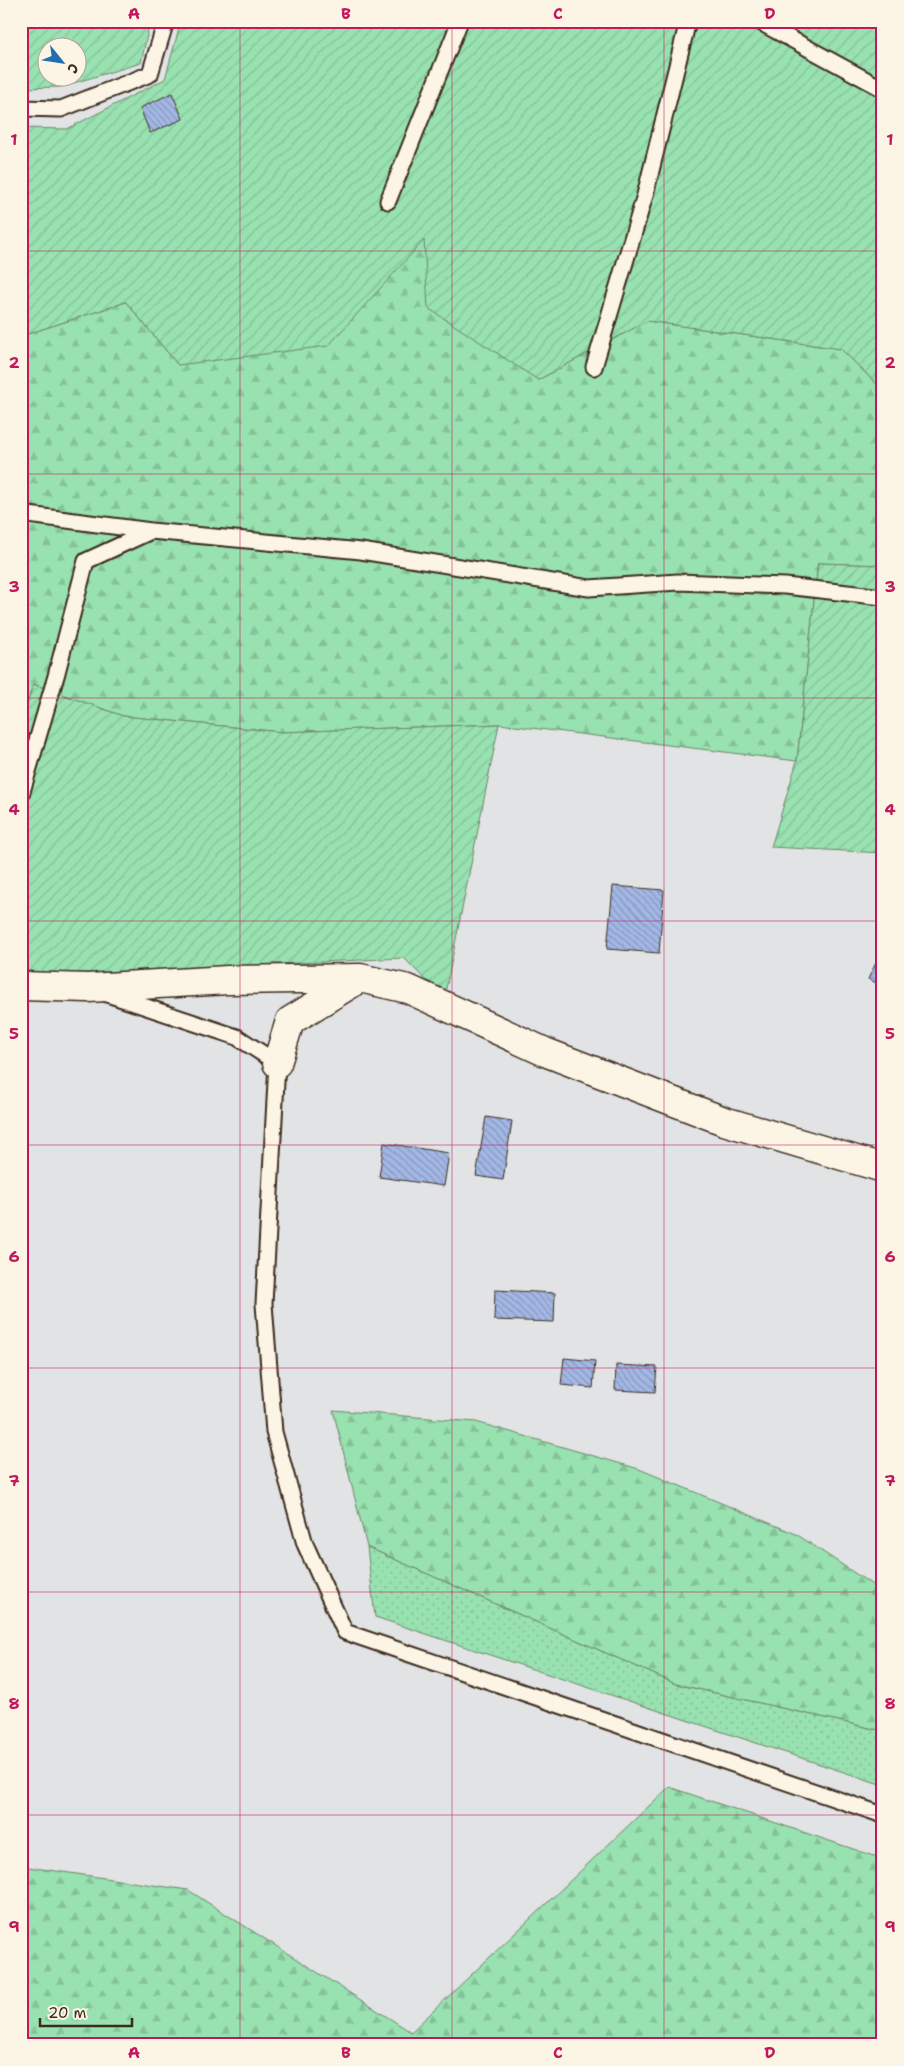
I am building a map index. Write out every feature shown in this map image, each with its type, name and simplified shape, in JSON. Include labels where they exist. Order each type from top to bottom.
[{"type":"street","points":[[277,1063],[290,1021],[360,978]]},
{"type":"street","points":[[21,986],[88,988],[228,980],[360,978],[408,989],[545,1052],[724,1121],[883,1168]]},
{"type":"lane","points":[[21,108],[61,109],[150,74],[166,21]]},
{"type":"lane","points":[[388,200],[460,21]]},
{"type":"lane","points":[[594,367],[645,195],[688,21]]},
{"type":"lane","points":[[758,21],[883,89]]},
{"type":"lane","points":[[21,514],[151,531],[361,551],[589,588],[687,582],[785,586],[883,596]]},
{"type":"lane","points":[[21,795],[56,676],[86,561],[151,531]]},
{"type":"lane","points":[[88,988],[237,1037],[277,1063],[264,1304],[274,1432],[305,1544],[345,1632],[883,1815]]},
{"type":"green space","points":[[21,21],[150,21],[141,63],[88,79],[88,38],[38,38],[38,88],[21,88]]},
{"type":"green space","points":[[181,21],[883,21],[883,390],[841,349],[647,321],[538,380],[428,308],[424,240],[328,346],[178,365],[126,302],[21,336],[21,128],[67,129],[165,79]]},
{"type":"green space","points":[[424,240],[538,380],[647,321],[841,349],[883,390],[883,565],[818,563],[797,761],[499,724],[282,732],[123,716],[33,684],[21,726],[21,336],[126,302],[178,365]]},
{"type":"green space","points":[[818,563],[883,565],[883,853],[771,847],[797,761]]},
{"type":"green space","points":[[33,684],[123,716],[282,732],[499,724],[444,999],[404,958],[21,976],[21,726]]},
{"type":"green space","points":[[333,1410],[476,1422],[639,1469],[796,1534],[883,1592],[883,1731],[676,1684],[367,1547]]},
{"type":"green space","points":[[367,1547],[676,1684],[883,1731],[883,1785],[375,1617]]},
{"type":"green space","points":[[669,1787],[883,1859],[883,2045],[21,2045],[21,1866],[188,1890],[411,2032]]},
{"type":"building","points":[[172,93],[183,119],[150,133],[140,108]]},
{"type":"building","points":[[613,886],[664,890],[659,953],[607,949]]},
{"type":"building","points":[[883,949],[883,986],[868,979]]},
{"type":"building","points":[[486,1117],[512,1121],[503,1180],[476,1176]]},
{"type":"building","points":[[384,1143],[449,1153],[444,1186],[379,1177]]},
{"type":"building","points":[[495,1290],[555,1293],[554,1322],[494,1320]]},
{"type":"building","points":[[564,1358],[595,1361],[593,1388],[561,1385]]},
{"type":"building","points":[[616,1365],[657,1367],[655,1392],[615,1390]]}]
